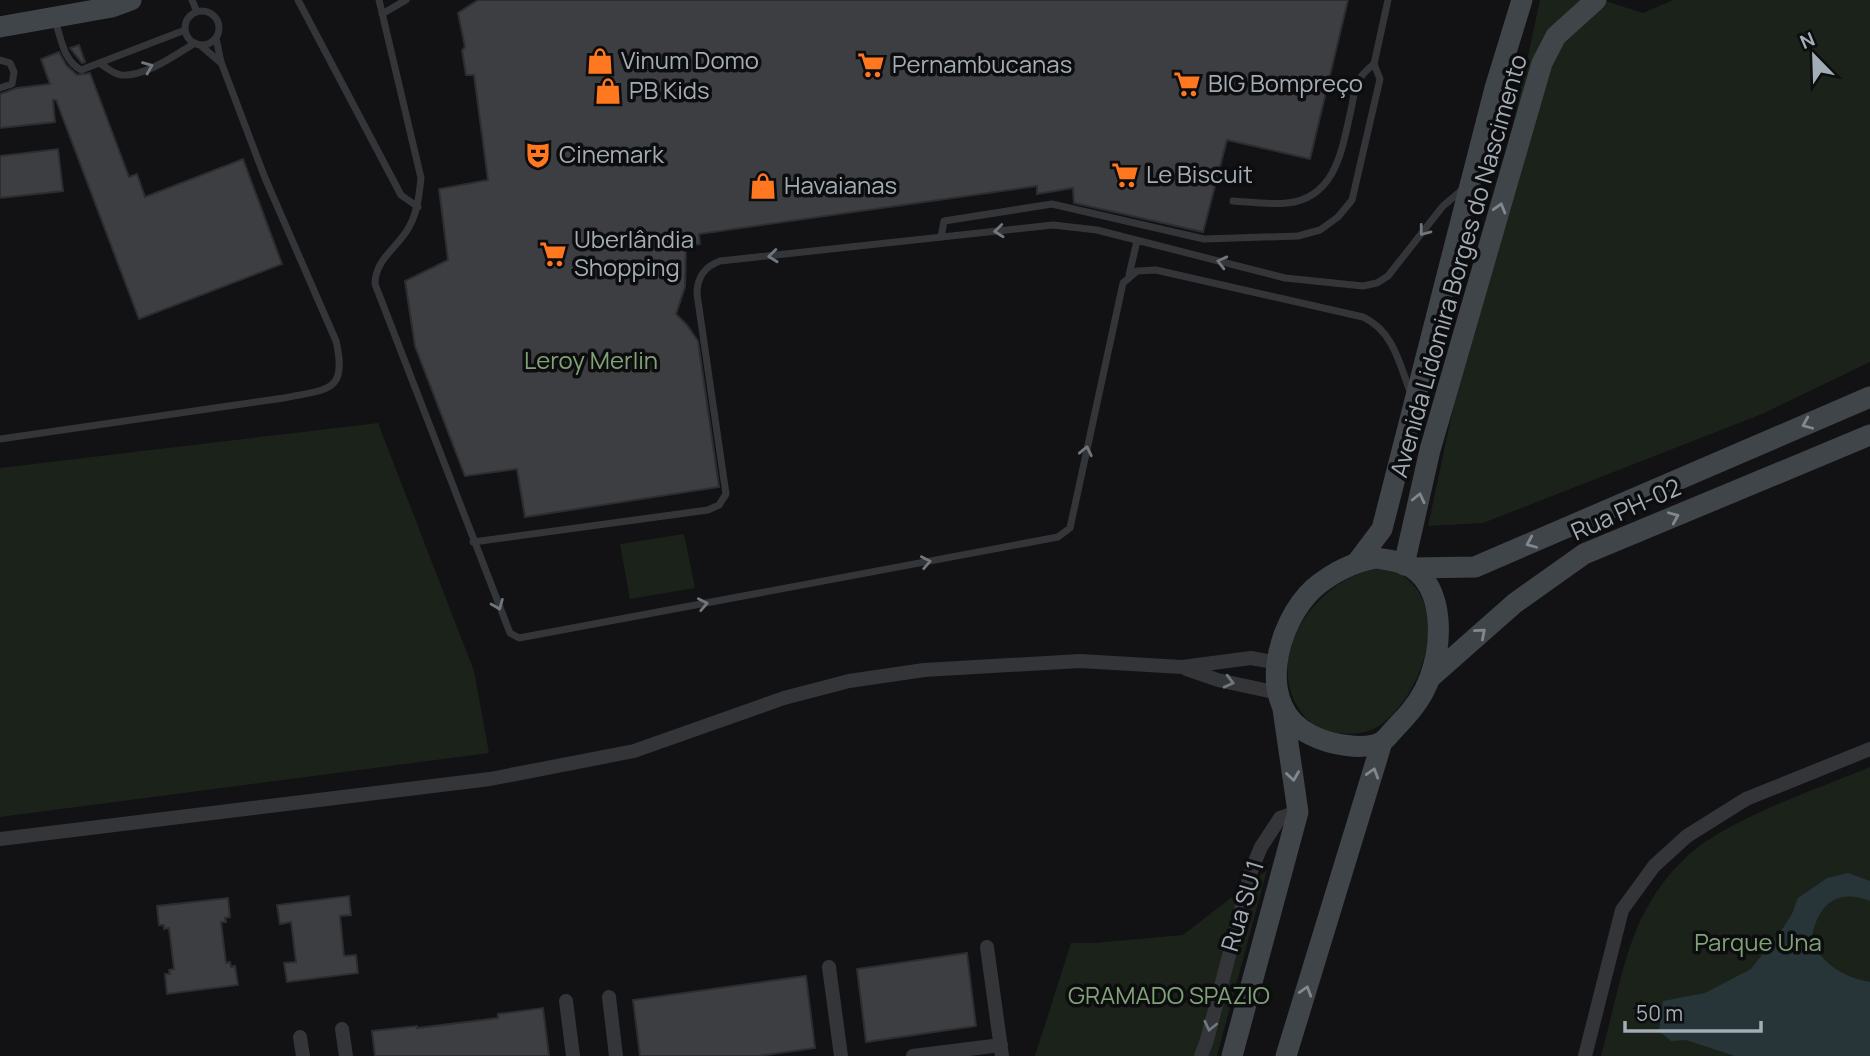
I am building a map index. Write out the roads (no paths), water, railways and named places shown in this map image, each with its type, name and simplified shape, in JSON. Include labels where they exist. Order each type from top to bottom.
[{"type":"street","points":[[0,27],[112,7],[131,0]]},
{"type":"street","name":"Avenida Lidomira Borges do Nascimento","points":[[1358,561],[1382,529],[1494,88],[1522,0]]},
{"type":"street","name":"Avenida Lidomira Borges do Nascimento","points":[[1408,567],[1430,450],[1542,63],[1556,36],[1596,0]]},
{"type":"street","points":[[1472,177],[1508,180]]},
{"type":"street","name":"Rua PH-02","points":[[1408,567],[1475,567],[1870,397]]},
{"type":"street","name":"Rua PH-02","points":[[1430,678],[1515,603],[1584,554],[1870,435]]},
{"type":"street","points":[[1232,1056],[1297,812],[1280,701],[1280,645],[1293,614],[1314,588],[1358,561],[1376,558],[1394,560],[1424,580],[1433,596],[1439,641],[1430,678],[1410,712],[1382,742],[1286,1056]]},
{"type":"street","points":[[0,839],[490,779],[634,751],[784,698],[849,681],[887,675],[925,670],[1080,662],[1182,667],[1251,658],[1278,663]]},
{"type":"street","points":[[1182,667],[1280,701],[1302,731],[1328,743],[1356,746],[1382,742]]},
{"type":"street","points":[[1585,1056],[1622,910],[1654,866],[1687,836],[1746,799],[1870,749]]},
{"type":"street","name":"Rua SU 1","points":[[1200,1056],[1207,1040],[1251,871],[1261,847],[1280,818],[1297,812]]},
{"type":"street","points":[[913,1056],[1002,1050],[987,947]]},
{"type":"street","points":[[829,967],[841,1056]]},
{"type":"street","points":[[609,997],[617,1056]]},
{"type":"street","points":[[566,1001],[573,1056]]},
{"type":"street","points":[[342,1029],[346,1056]]},
{"type":"street","points":[[300,1037],[303,1056]]},
{"type":"lane","points":[[192,0],[197,12]]},
{"type":"lane","points":[[298,0],[401,195],[418,207]]},
{"type":"lane","points":[[379,0],[421,178],[418,207],[408,230],[378,266],[375,284],[472,542],[510,633],[519,638],[1058,537],[1070,528],[1123,282],[1137,271],[1156,270],[1375,322],[1384,330],[1414,401]]},
{"type":"lane","points":[[382,14],[406,0]]},
{"type":"lane","points":[[941,237],[944,221],[1052,204],[1204,239],[1298,236],[1320,230],[1338,217],[1352,200],[1380,79],[1374,64],[1388,0]]},
{"type":"lane","points":[[0,439],[284,398],[322,390],[337,380],[341,367],[336,341],[265,178],[221,62],[216,38],[218,27],[214,16],[197,12],[188,19],[185,30],[190,40],[221,62]]},
{"type":"lane","points":[[55,18],[64,49],[72,65],[81,70],[185,30]]},
{"type":"lane","points":[[101,64],[114,73],[131,74],[216,38]]},
{"type":"lane","points":[[0,60],[10,63],[15,76],[12,84],[0,88]]},
{"type":"lane","points":[[1233,201],[1286,203],[1304,199],[1320,189],[1333,175],[1340,159],[1359,76],[1374,64]]},
{"type":"lane","points":[[472,542],[714,508],[719,505],[726,494],[697,294],[700,277],[705,270],[720,261],[1053,225],[1097,230],[1285,278],[1363,286],[1377,283],[1388,276],[1443,206],[1472,177]]},
{"type":"lane","points":[[1129,275],[1137,241]]},
{"type":"place","name":"Vinum Domo","points":[[600,61]]},
{"type":"place","name":"Pernambucanas","points":[[871,65]]},
{"type":"place","name":"BIG Bompreço","points":[[1187,84]]},
{"type":"place","name":"PB Kids","points":[[608,91]]},
{"type":"place","name":"Cinemark","points":[[538,155]]},
{"type":"place","name":"Le Biscuit","points":[[1125,175]]},
{"type":"place","name":"Havaianas","points":[[763,186]]},
{"type":"place","name":"Uberlândia Shopping","points":[[553,254]]},
{"type":"park label","name":"Leroy Merlin","points":[[591,361]]},
{"type":"park label","name":"Parque Una","points":[[1758,943]]},
{"type":"park label","name":"GRAMADO SPAZIO","points":[[1169,996]]}]
